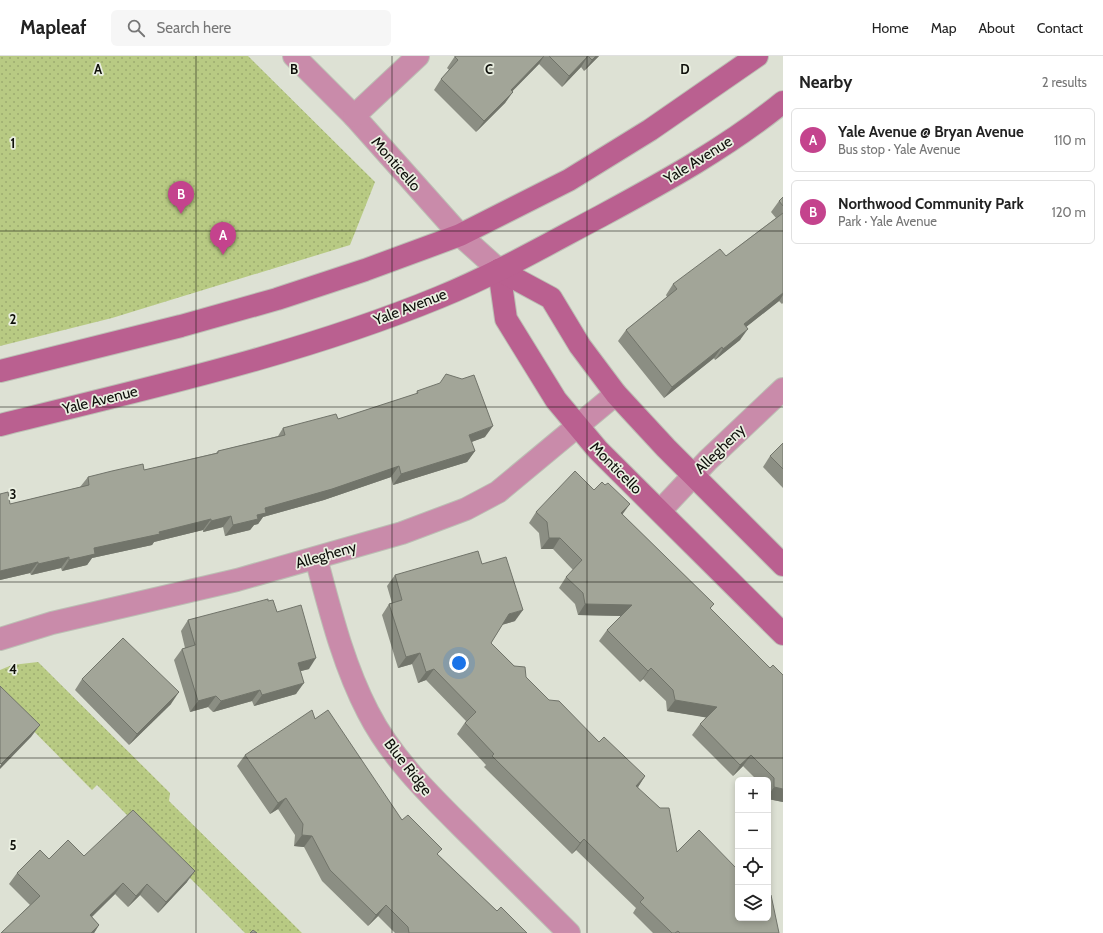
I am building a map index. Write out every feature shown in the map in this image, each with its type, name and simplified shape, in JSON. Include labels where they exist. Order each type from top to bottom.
[{"type":"main road","points":[[0,371],[181,326],[277,300],[460,235],[569,180],[650,130],[757,56]]},
{"type":"main road","name":"Yale Avenue","points":[[0,425],[242,364],[394,314],[499,270],[655,186],[722,145],[783,102]]},
{"type":"main road","name":"Monticello","points":[[499,270],[551,298],[580,346],[616,394],[693,476],[783,565]]},
{"type":"main road","name":"Monticello","points":[[499,270],[506,318],[556,400],[577,427],[598,450],[783,634]]},
{"type":"street","name":"Monticello","points":[[294,56],[354,116],[460,235],[499,270]]},
{"type":"street","points":[[354,116],[418,56]]},
{"type":"street","name":"Allegheny","points":[[660,511],[693,476],[783,389]]},
{"type":"street","name":"Allegheny","points":[[0,639],[52,623],[237,580],[316,558],[402,533],[466,509],[498,492],[616,394]]},
{"type":"street","name":"Blue Ridge","points":[[316,558],[329,608],[349,668],[368,713],[394,753],[427,793],[569,933]]},
{"type":"green space","points":[[0,56],[248,56],[375,182],[350,245],[112,318],[0,346]]},
{"type":"green space","points":[[38,662],[170,793],[169,801],[302,933],[245,933],[97,785],[92,790],[0,697],[0,670],[12,665]]},
{"type":"building","points":[[455,56],[544,56],[511,90],[513,92],[484,121],[441,79],[458,60]]},
{"type":"building","points":[[549,56],[588,56],[569,76]]},
{"type":"building","points":[[588,56],[596,56],[592,60]]},
{"type":"building","points":[[783,197],[783,206],[779,201]]},
{"type":"building","points":[[783,213],[783,293],[744,324],[748,329],[723,349],[722,347],[672,387],[626,330],[677,289],[673,284],[720,249],[726,256]]},
{"type":"building","points":[[446,374],[462,379],[474,375],[493,426],[469,435],[475,451],[401,474],[399,466],[332,489],[265,508],[266,513],[257,515],[258,519],[233,525],[231,516],[211,521],[211,519],[159,532],[160,534],[94,548],[95,554],[69,560],[69,557],[38,564],[38,562],[0,571],[0,494],[8,492],[10,504],[89,485],[88,477],[143,464],[144,470],[218,453],[218,451],[285,435],[283,428],[336,414],[338,419],[418,393],[417,391],[440,383]]},
{"type":"building","points":[[783,443],[783,469],[770,456]]},
{"type":"building","points":[[575,471],[594,490],[602,482],[605,485],[608,483],[630,504],[621,513],[714,604],[710,608],[770,668],[773,665],[783,675],[783,789],[774,787],[774,778],[751,755],[740,765],[700,724],[717,707],[675,700],[673,690],[651,668],[648,671],[607,630],[632,605],[585,604],[583,593],[566,577],[582,560],[560,538],[549,538],[547,522],[536,512]]},
{"type":"building","points":[[478,551],[482,564],[506,557],[523,610],[509,614],[491,643],[514,666],[525,667],[526,677],[549,700],[559,701],[599,742],[604,737],[645,776],[636,786],[660,808],[669,808],[677,852],[699,830],[735,867],[735,921],[771,921],[771,895],[779,933],[680,933],[678,931],[672,933],[640,902],[644,898],[584,839],[580,843],[492,756],[494,754],[465,723],[476,712],[434,669],[426,672],[420,653],[406,657],[389,604],[402,600],[395,575]]},
{"type":"building","points":[[268,599],[268,601],[273,600],[277,612],[301,605],[316,658],[298,663],[304,683],[262,695],[260,690],[221,701],[216,696],[198,701],[182,649],[195,645],[188,620]]},
{"type":"building","points":[[123,638],[179,692],[137,734],[82,679]]},
{"type":"building","points":[[0,686],[40,725],[1,764],[0,763]]},
{"type":"building","points":[[312,710],[315,719],[328,710],[402,820],[408,815],[442,849],[437,854],[497,911],[501,907],[527,933],[409,933],[408,927],[386,905],[376,915],[330,870],[312,836],[302,835],[303,824],[286,798],[278,803],[245,755]]},
{"type":"building","points":[[133,810],[195,871],[166,902],[147,884],[136,896],[123,883],[90,915],[99,925],[91,933],[1,933],[40,896],[17,873],[40,850],[49,859],[68,840],[84,856]]},
{"type":"building","points":[[253,930],[257,933],[250,933]]},
{"type":"place","name":"Northwood Community Park","points":[[181,214]]},
{"type":"place","name":"Yale Avenue @ Bryan Avenue","points":[[223,255]]}]
